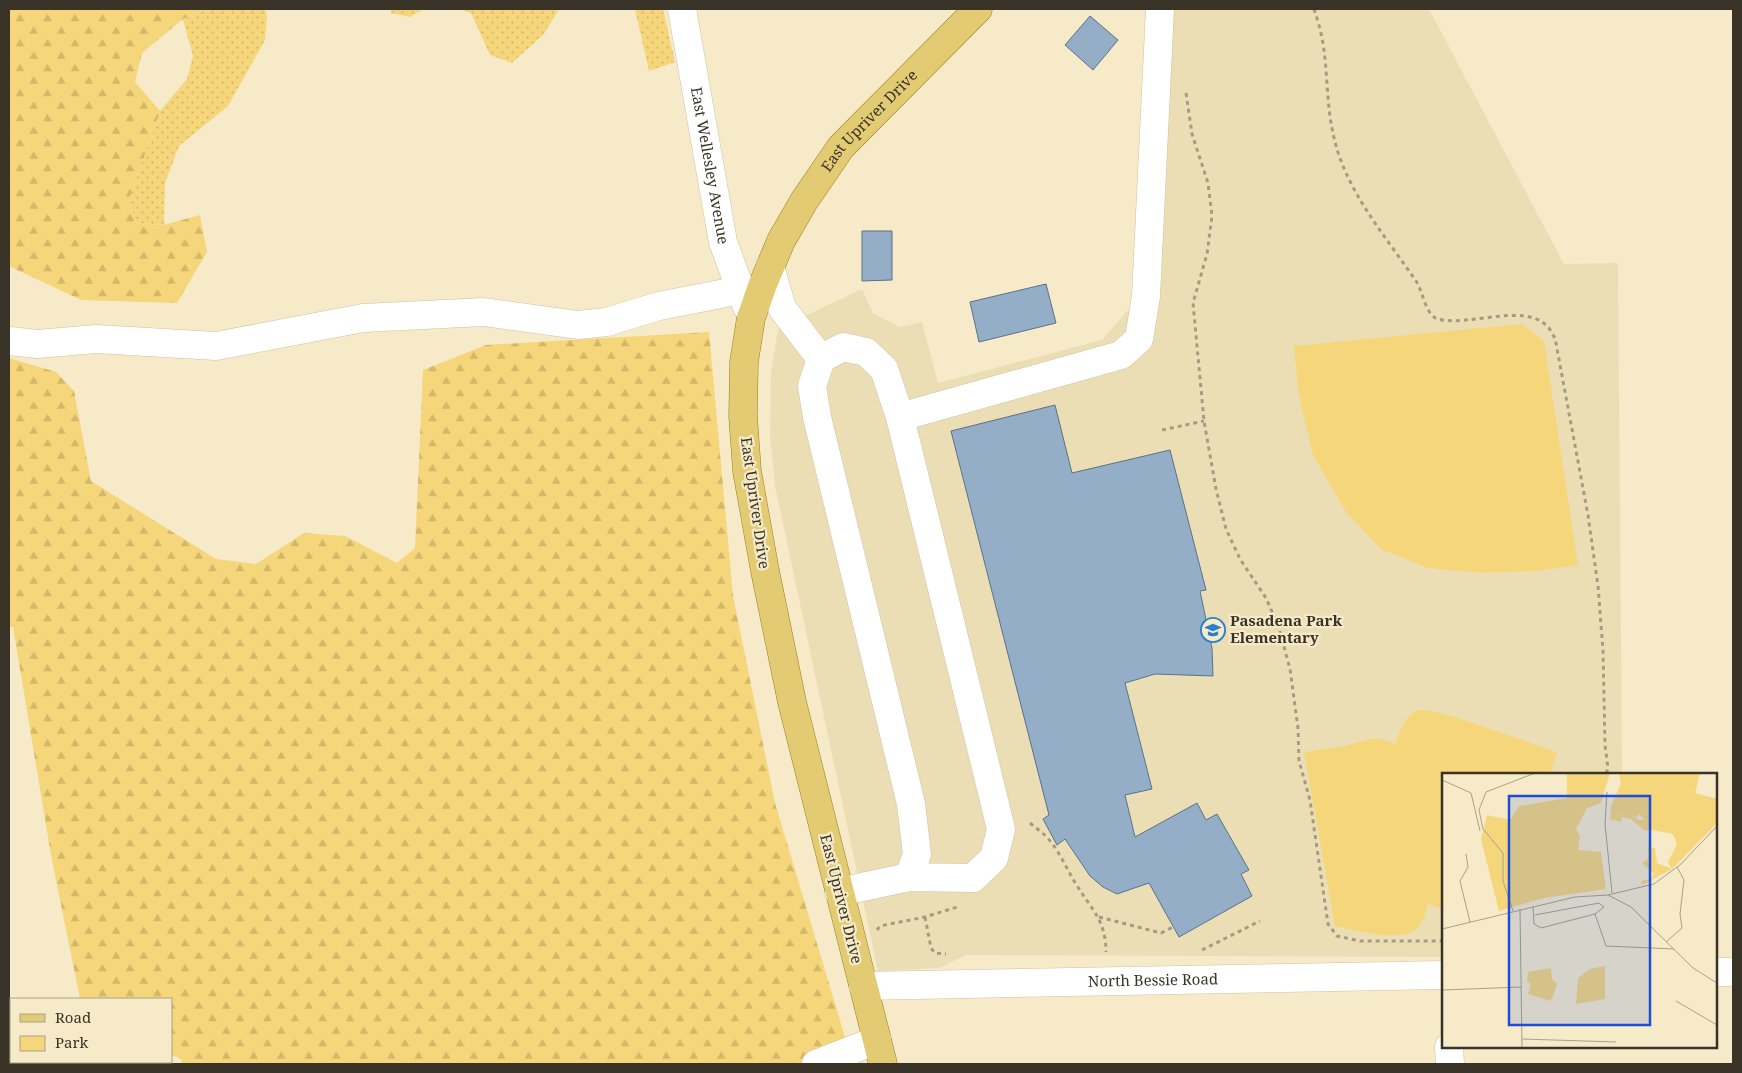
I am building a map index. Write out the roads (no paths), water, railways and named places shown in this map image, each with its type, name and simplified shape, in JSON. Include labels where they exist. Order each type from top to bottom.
[{"type":"main road","name":"East Upriver Drive","points":[[880,1052],[792,702],[765,571],[747,471],[743,416],[744,371],[751,318],[781,241],[804,201],[841,147],[978,9]]},
{"type":"street","name":"East Wellesley Avenue","points":[[682,9],[723,242],[751,318]]},
{"type":"street","points":[[900,417],[1121,355],[1139,338],[1146,296],[1160,9]]},
{"type":"street","points":[[770,267],[782,308],[821,359]]},
{"type":"street","points":[[9,341],[38,344],[96,338],[216,346],[363,318],[484,312],[578,325],[607,322],[659,306],[741,290]]},
{"type":"street","points":[[839,892],[909,877],[973,878],[994,858],[1001,829],[900,417],[884,369],[866,352],[842,347],[821,359],[812,386],[817,417],[911,804],[917,854],[909,877]]},
{"type":"street","points":[[1717,972],[1733,972]]},
{"type":"street","name":"North Bessie Road","points":[[863,986],[1442,974]]},
{"type":"street","points":[[1450,1048],[1450,1064]]},
{"type":"street","points":[[816,1064],[880,1052]]},
{"type":"place","name":"Pasadena Park Elementary","points":[[1213,630]]}]
